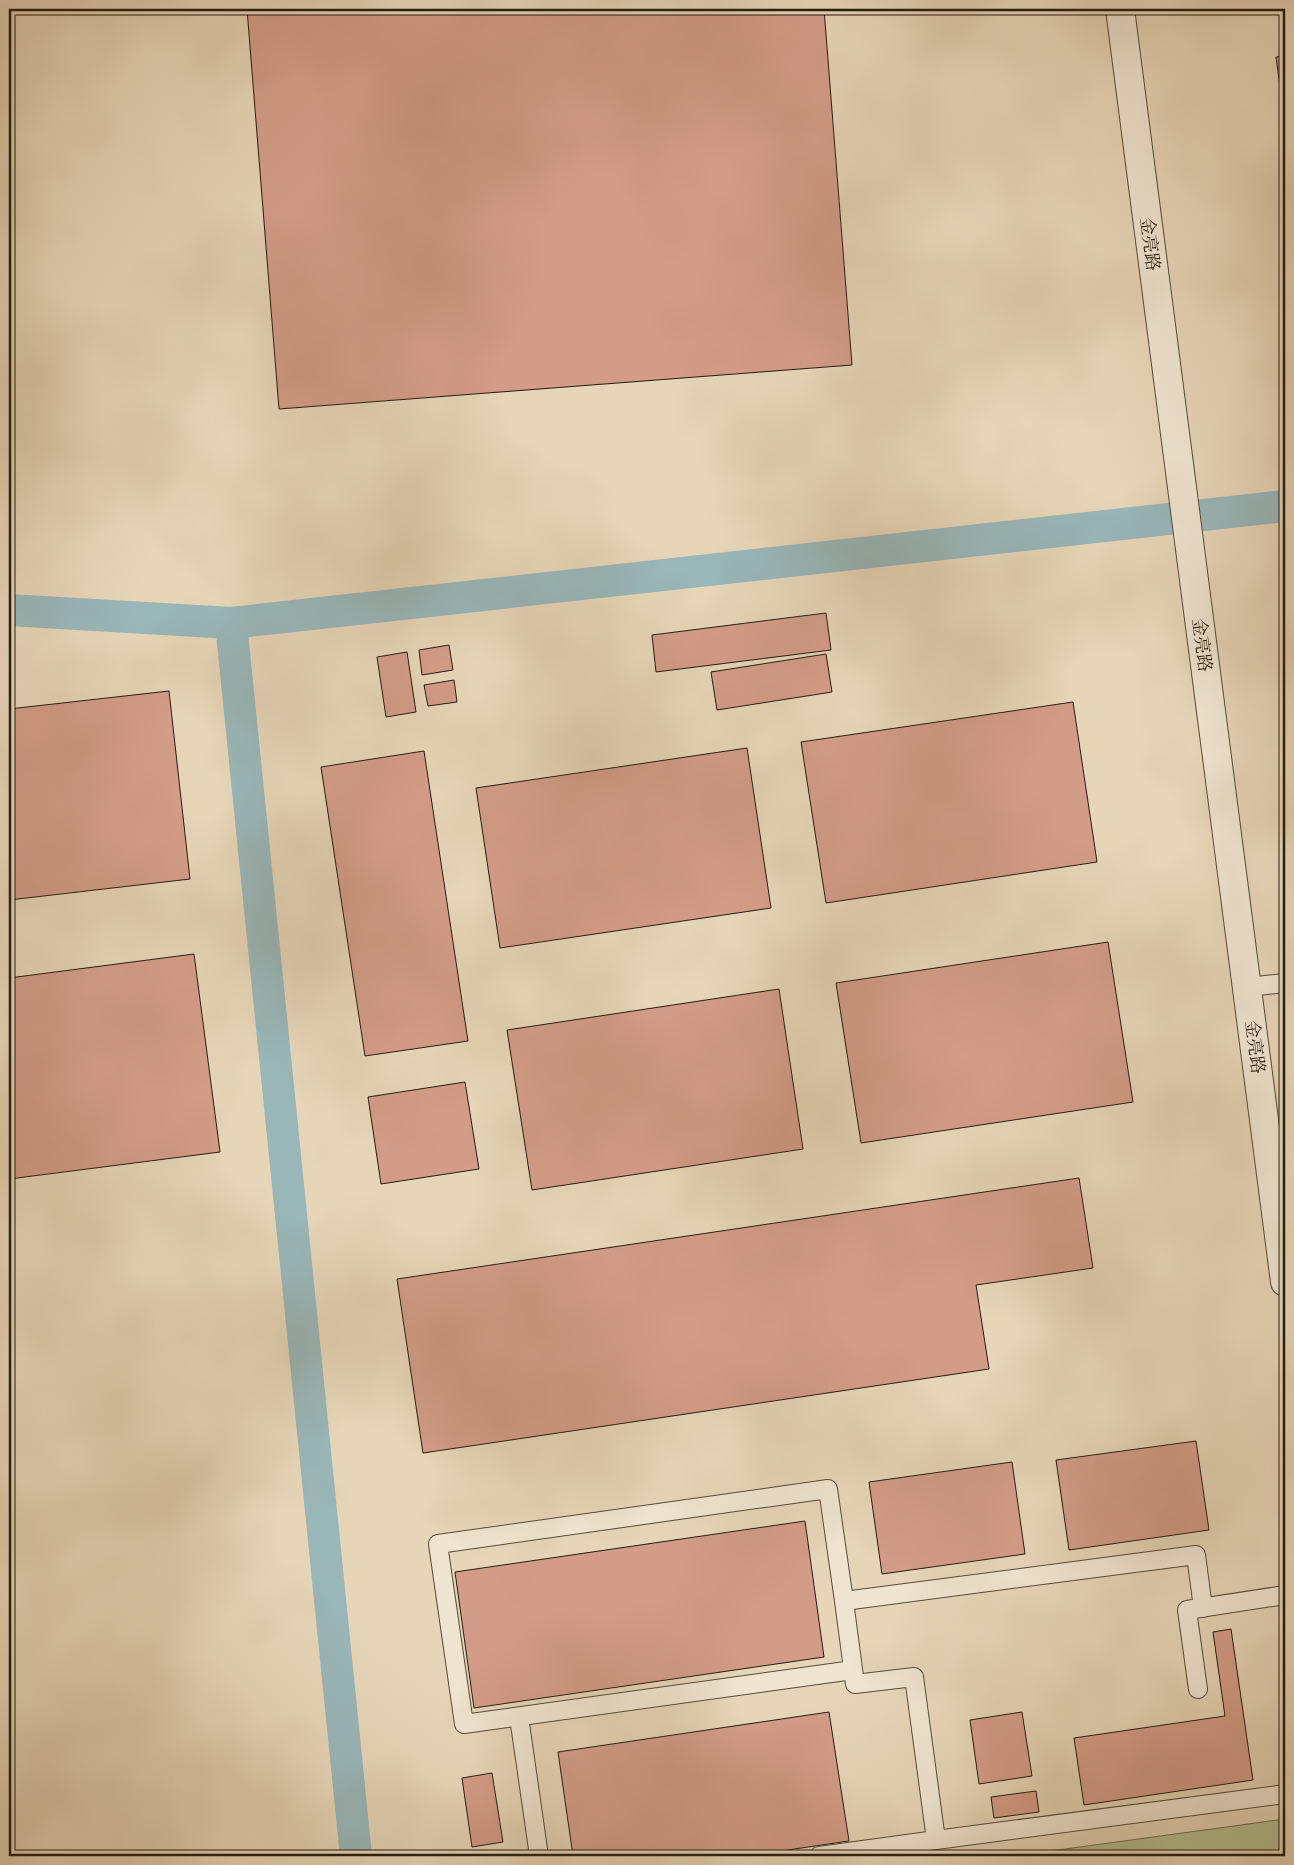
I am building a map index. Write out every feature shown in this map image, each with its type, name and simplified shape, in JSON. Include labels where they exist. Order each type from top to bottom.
[{"type":"street","name":"金亮路","points":[[1120,9],[1285,1273]]},
{"type":"lane","points":[[1247,987],[1285,983]]},
{"type":"lane","points":[[853,1670],[464,1724],[438,1544],[828,1489],[855,1684],[914,1677],[936,1840]]},
{"type":"lane","points":[[844,1601],[1196,1555],[1203,1608]]},
{"type":"lane","points":[[1198,1689],[1187,1610],[1285,1595]]},
{"type":"lane","points":[[519,1717],[539,1856]]},
{"type":"lane","points":[[819,1856],[1285,1794]]},
{"type":"green space","points":[[1285,1819],[1285,1856],[1014,1856]]},
{"type":"building","points":[[247,9],[824,9],[852,365],[279,409]]},
{"type":"building","points":[[1285,56],[1285,123],[1276,57]]},
{"type":"building","points":[[826,613],[831,650],[656,672],[652,635]]},
{"type":"building","points":[[449,645],[453,670],[422,675],[419,650]]},
{"type":"building","points":[[407,652],[416,712],[386,717],[377,657]]},
{"type":"building","points":[[826,654],[832,692],[717,710],[711,672]]},
{"type":"building","points":[[454,680],[457,702],[428,706],[424,685]]},
{"type":"building","points":[[169,691],[190,879],[9,900],[9,709]]},
{"type":"building","points":[[1073,702],[1097,862],[826,903],[801,742]]},
{"type":"building","points":[[747,748],[771,908],[500,948],[476,788]]},
{"type":"building","points":[[424,751],[468,1041],[365,1056],[321,767]]},
{"type":"building","points":[[1108,942],[1133,1102],[861,1143],[836,983]]},
{"type":"building","points":[[194,954],[220,1152],[9,1179],[9,978]]},
{"type":"building","points":[[779,989],[803,1149],[532,1190],[507,1030]]},
{"type":"building","points":[[465,1082],[479,1169],[381,1184],[368,1097]]},
{"type":"building","points":[[1079,1178],[1093,1268],[976,1285],[989,1369],[423,1453],[397,1279]]},
{"type":"building","points":[[1196,1441],[1209,1530],[1069,1550],[1056,1460]]},
{"type":"building","points":[[1012,1462],[1025,1554],[882,1574],[869,1482]]},
{"type":"building","points":[[805,1521],[824,1657],[474,1708],[455,1572]]},
{"type":"building","points":[[1231,1629],[1253,1780],[1084,1805],[1074,1738],[1225,1716],[1213,1632]]},
{"type":"building","points":[[829,1712],[849,1841],[747,1856],[573,1856],[558,1752]]},
{"type":"building","points":[[1022,1712],[1032,1776],[979,1784],[970,1720]]},
{"type":"building","points":[[492,1773],[503,1842],[472,1847],[462,1778]]},
{"type":"building","points":[[1036,1791],[1039,1812],[994,1818],[991,1797]]},
{"type":"waterway","points":[[9,610],[231,623],[1285,506]]},
{"type":"waterway","points":[[231,623],[356,1856]]}]
